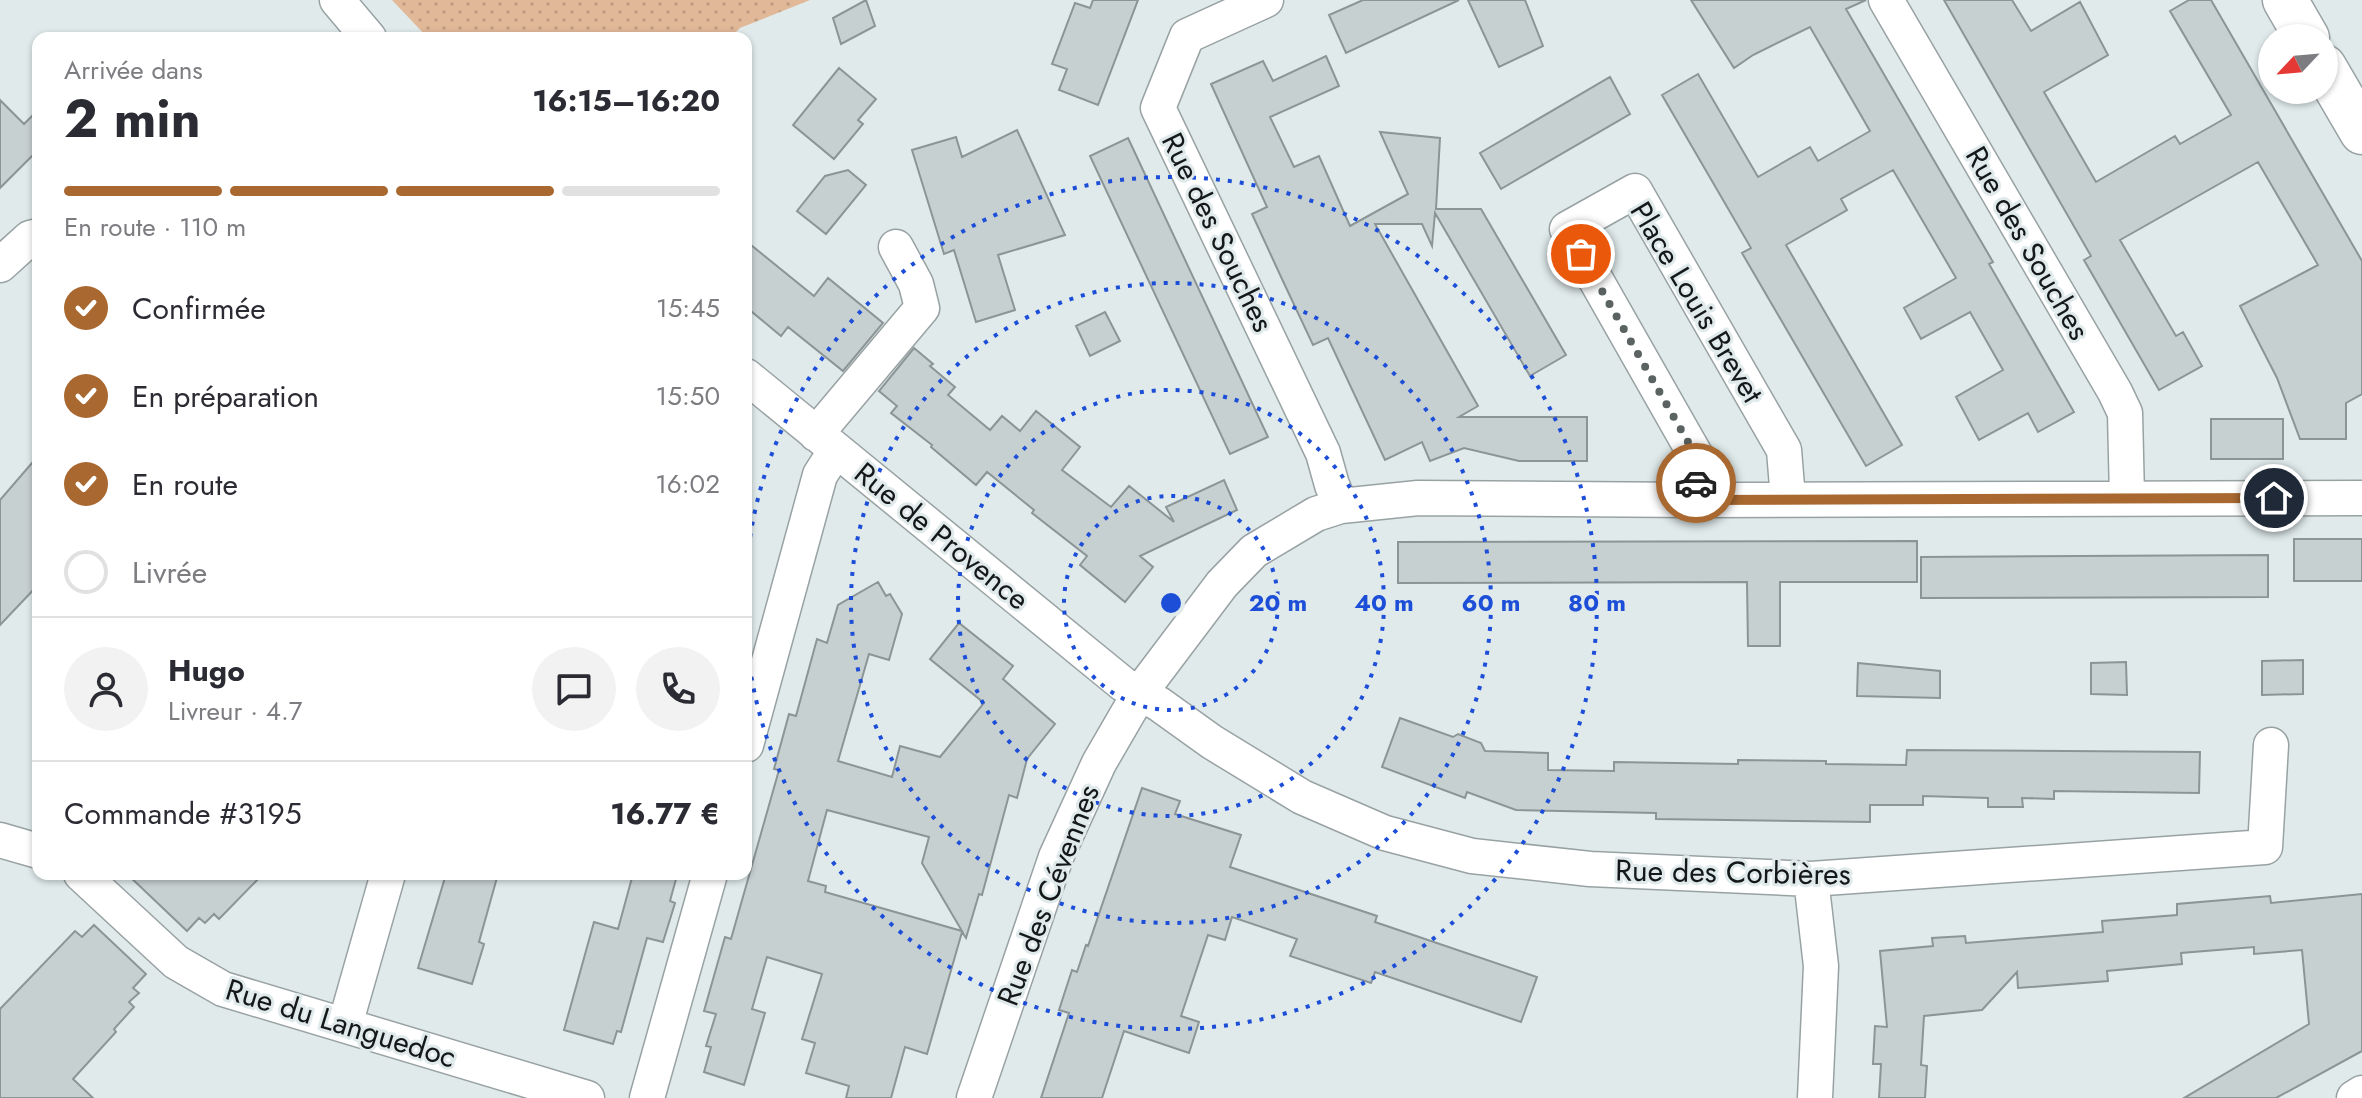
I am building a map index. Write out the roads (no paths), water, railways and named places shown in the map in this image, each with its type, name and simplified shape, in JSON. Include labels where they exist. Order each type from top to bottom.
[{"type":"street","points":[[337,0],[364,32]]},
{"type":"street","name":"Rue des Souches","points":[[1266,0],[1187,36],[1158,108],[1323,453],[1341,506]]},
{"type":"street","name":"Rue des Souches","points":[[1886,0],[2115,392],[2125,413],[2127,498]]},
{"type":"street","points":[[2285,0],[2299,24]]},
{"type":"street","points":[[2338,91],[2362,132]]},
{"type":"street","name":"Place Louis Brevet","points":[[1696,500],[1696,456],[1567,229],[1635,191],[1784,450],[1788,499]]},
{"type":"street","points":[[0,265],[32,238]]},
{"type":"street","points":[[752,723],[820,475],[826,442],[922,308],[916,284],[896,247]]},
{"type":"street","name":"Rue de Provence","points":[[752,381],[1139,694]]},
{"type":"street","name":"Rue des Cévennes","points":[[974,1098],[1056,857],[1099,763],[1139,694],[1193,619],[1254,551],[1316,514],[1341,506],[1418,498],[2362,498]]},
{"type":"street","name":"Rue des Corbières","points":[[1139,694],[1302,797],[1385,833],[1472,856],[1590,869],[1811,879],[2265,847],[2271,745]]},
{"type":"street","points":[[0,840],[32,849]]},
{"type":"street","points":[[1811,879],[1821,966],[1815,1098]]},
{"type":"street","name":"Rue du Languedoc","points":[[87,880],[176,962],[223,989],[587,1098]]},
{"type":"street","points":[[345,1025],[386,880]]},
{"type":"street","points":[[647,1098],[708,880]]},
{"type":"street","points":[[2354,1098],[2362,1093]]}]
